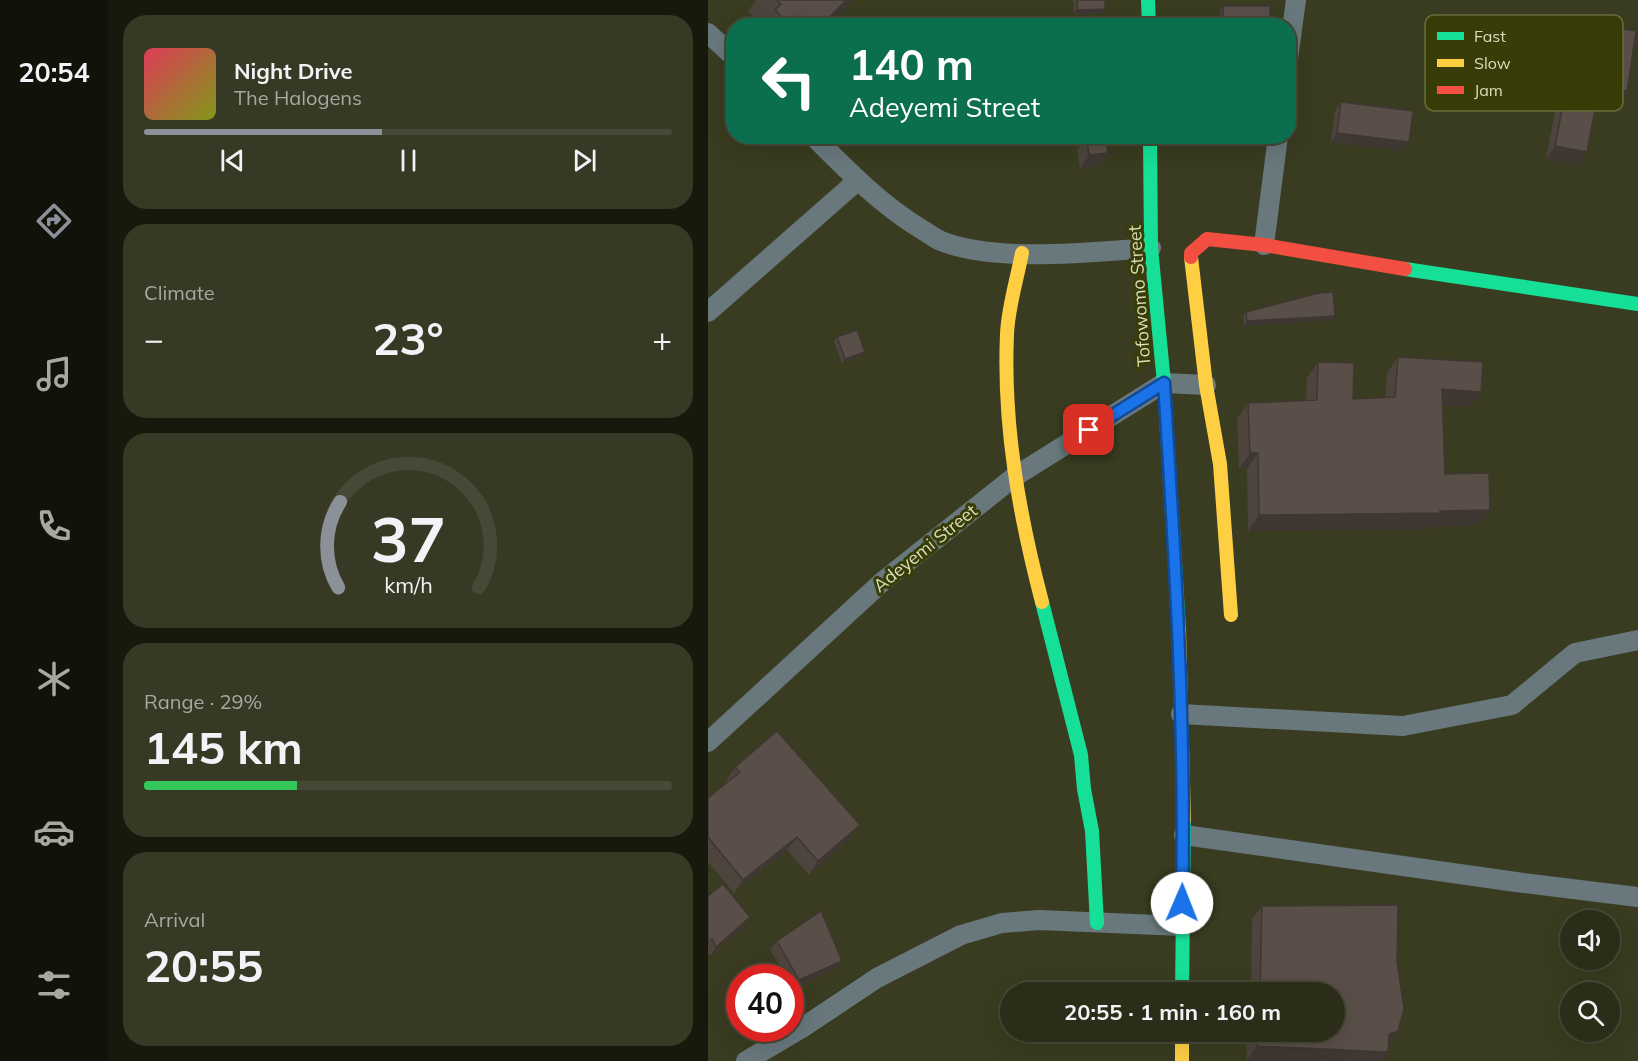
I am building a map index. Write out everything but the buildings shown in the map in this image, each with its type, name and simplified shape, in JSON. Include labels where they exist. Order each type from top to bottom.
[{"type":"street","points":[[1148,0],[1149,18]]},
{"type":"street","points":[[1294,18],[1296,0]]},
{"type":"street","points":[[708,33],[726,50]]},
{"type":"street","points":[[821,144],[857,181],[908,221],[941,241],[981,251],[1023,253],[1151,248]]},
{"type":"street","name":"Tofowomo Street","points":[[1150,144],[1151,248],[1164,383],[1178,596],[1184,835],[1182,982]]},
{"type":"street","points":[[1264,245],[1277,144]]},
{"type":"street","points":[[708,312],[857,181]]},
{"type":"street","points":[[1231,615],[1220,464],[1206,385],[1191,253],[1197,246],[1207,239],[1264,245],[1492,283],[1638,304]]},
{"type":"street","points":[[1023,253],[1006,332],[1007,408],[1014,477],[1035,576],[1081,755],[1084,789],[1092,831],[1097,923]]},
{"type":"street","points":[[1164,383],[1206,385]]},
{"type":"street","name":"Adeyemi Street","points":[[708,742],[882,582],[1014,477],[1164,383]]},
{"type":"street","points":[[1181,714],[1403,726],[1512,705],[1575,653],[1638,640]]},
{"type":"street","points":[[1184,835],[1638,897]]},
{"type":"street","points":[[746,1061],[802,1028],[877,978],[961,935],[1002,923],[1039,920],[1182,926]]},
{"type":"street","points":[[1182,1042],[1182,1061]]},
{"type":"traffic: fast","points":[[1148,0],[1149,18]]},
{"type":"traffic: fast","points":[[1150,144],[1151,248],[1164,383],[1179,629]]},
{"type":"traffic: fast","points":[[1405,269],[1638,304]]},
{"type":"traffic: fast","points":[[1042,602],[1081,755],[1084,789],[1092,831],[1097,923]]},
{"type":"traffic: fast","points":[[1182,982],[1184,820]]},
{"type":"traffic: slow","points":[[1022,253],[1008,324],[1006,368],[1014,469],[1026,536],[1042,602]]},
{"type":"traffic: slow","points":[[1191,257],[1206,385],[1220,464],[1231,615]]},
{"type":"traffic: slow","points":[[1179,629],[1184,820]]},
{"type":"traffic: slow","points":[[1182,1042],[1182,1061]]},
{"type":"traffic: jam","points":[[1191,257],[1191,253],[1207,239],[1264,245],[1405,269]]},
{"type":"route","points":[[1089,430],[1164,383],[1178,596],[1184,835],[1182,903]]}]
